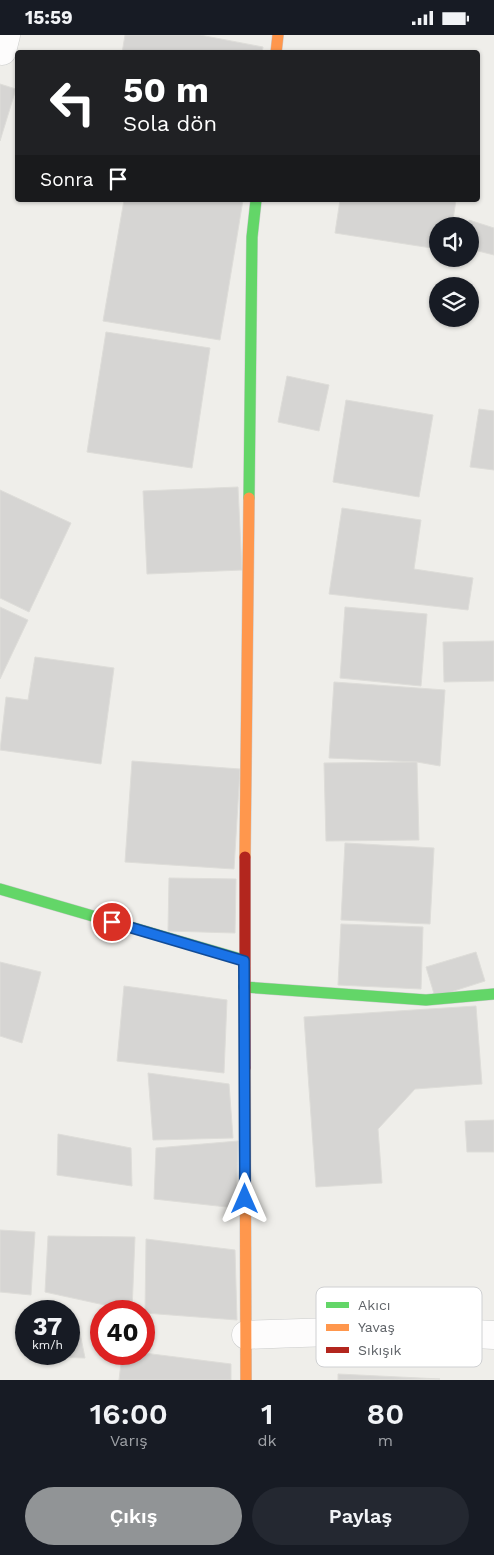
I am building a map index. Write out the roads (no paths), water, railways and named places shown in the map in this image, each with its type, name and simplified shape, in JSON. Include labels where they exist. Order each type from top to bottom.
[{"type":"street","points":[[276,50],[278,35]]},
{"type":"street","points":[[246,1380],[244,961],[252,237],[256,202]]},
{"type":"street","points":[[0,889],[244,961]]},
{"type":"street","points":[[244,987],[426,1001],[494,994]]},
{"type":"street","points":[[246,1335],[316,1332]]}]
